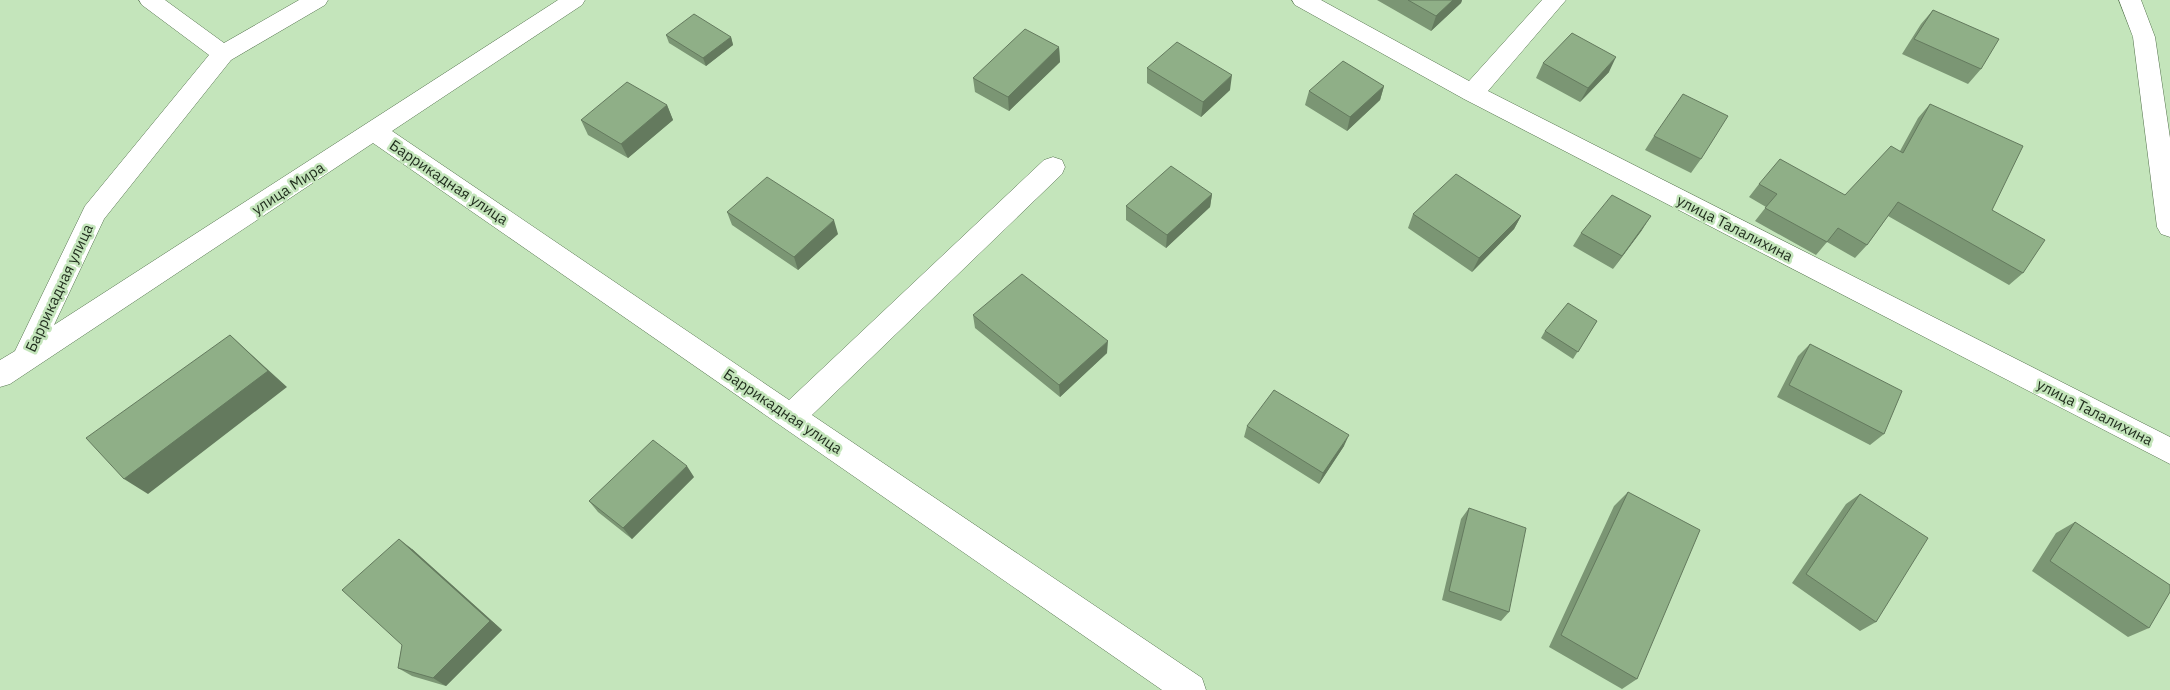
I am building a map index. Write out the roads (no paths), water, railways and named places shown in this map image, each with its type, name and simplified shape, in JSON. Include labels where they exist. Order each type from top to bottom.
[{"type":"street","points":[[150,0],[223,54],[317,0]]},
{"type":"street","name":"улица Талалихина","points":[[1302,0],[1472,93],[2170,451]]},
{"type":"street","points":[[1472,93],[1555,0]]},
{"type":"street","points":[[2130,0],[2144,36],[2170,227]]},
{"type":"street","name":"улица Мира","points":[[0,375],[375,132],[558,3]]},
{"type":"street","name":"Баррикадная улица","points":[[25,358],[94,213],[223,54]]},
{"type":"street","name":"Баррикадная улица","points":[[375,132],[1190,690]]},
{"type":"street","points":[[791,416],[1053,167]]}]
